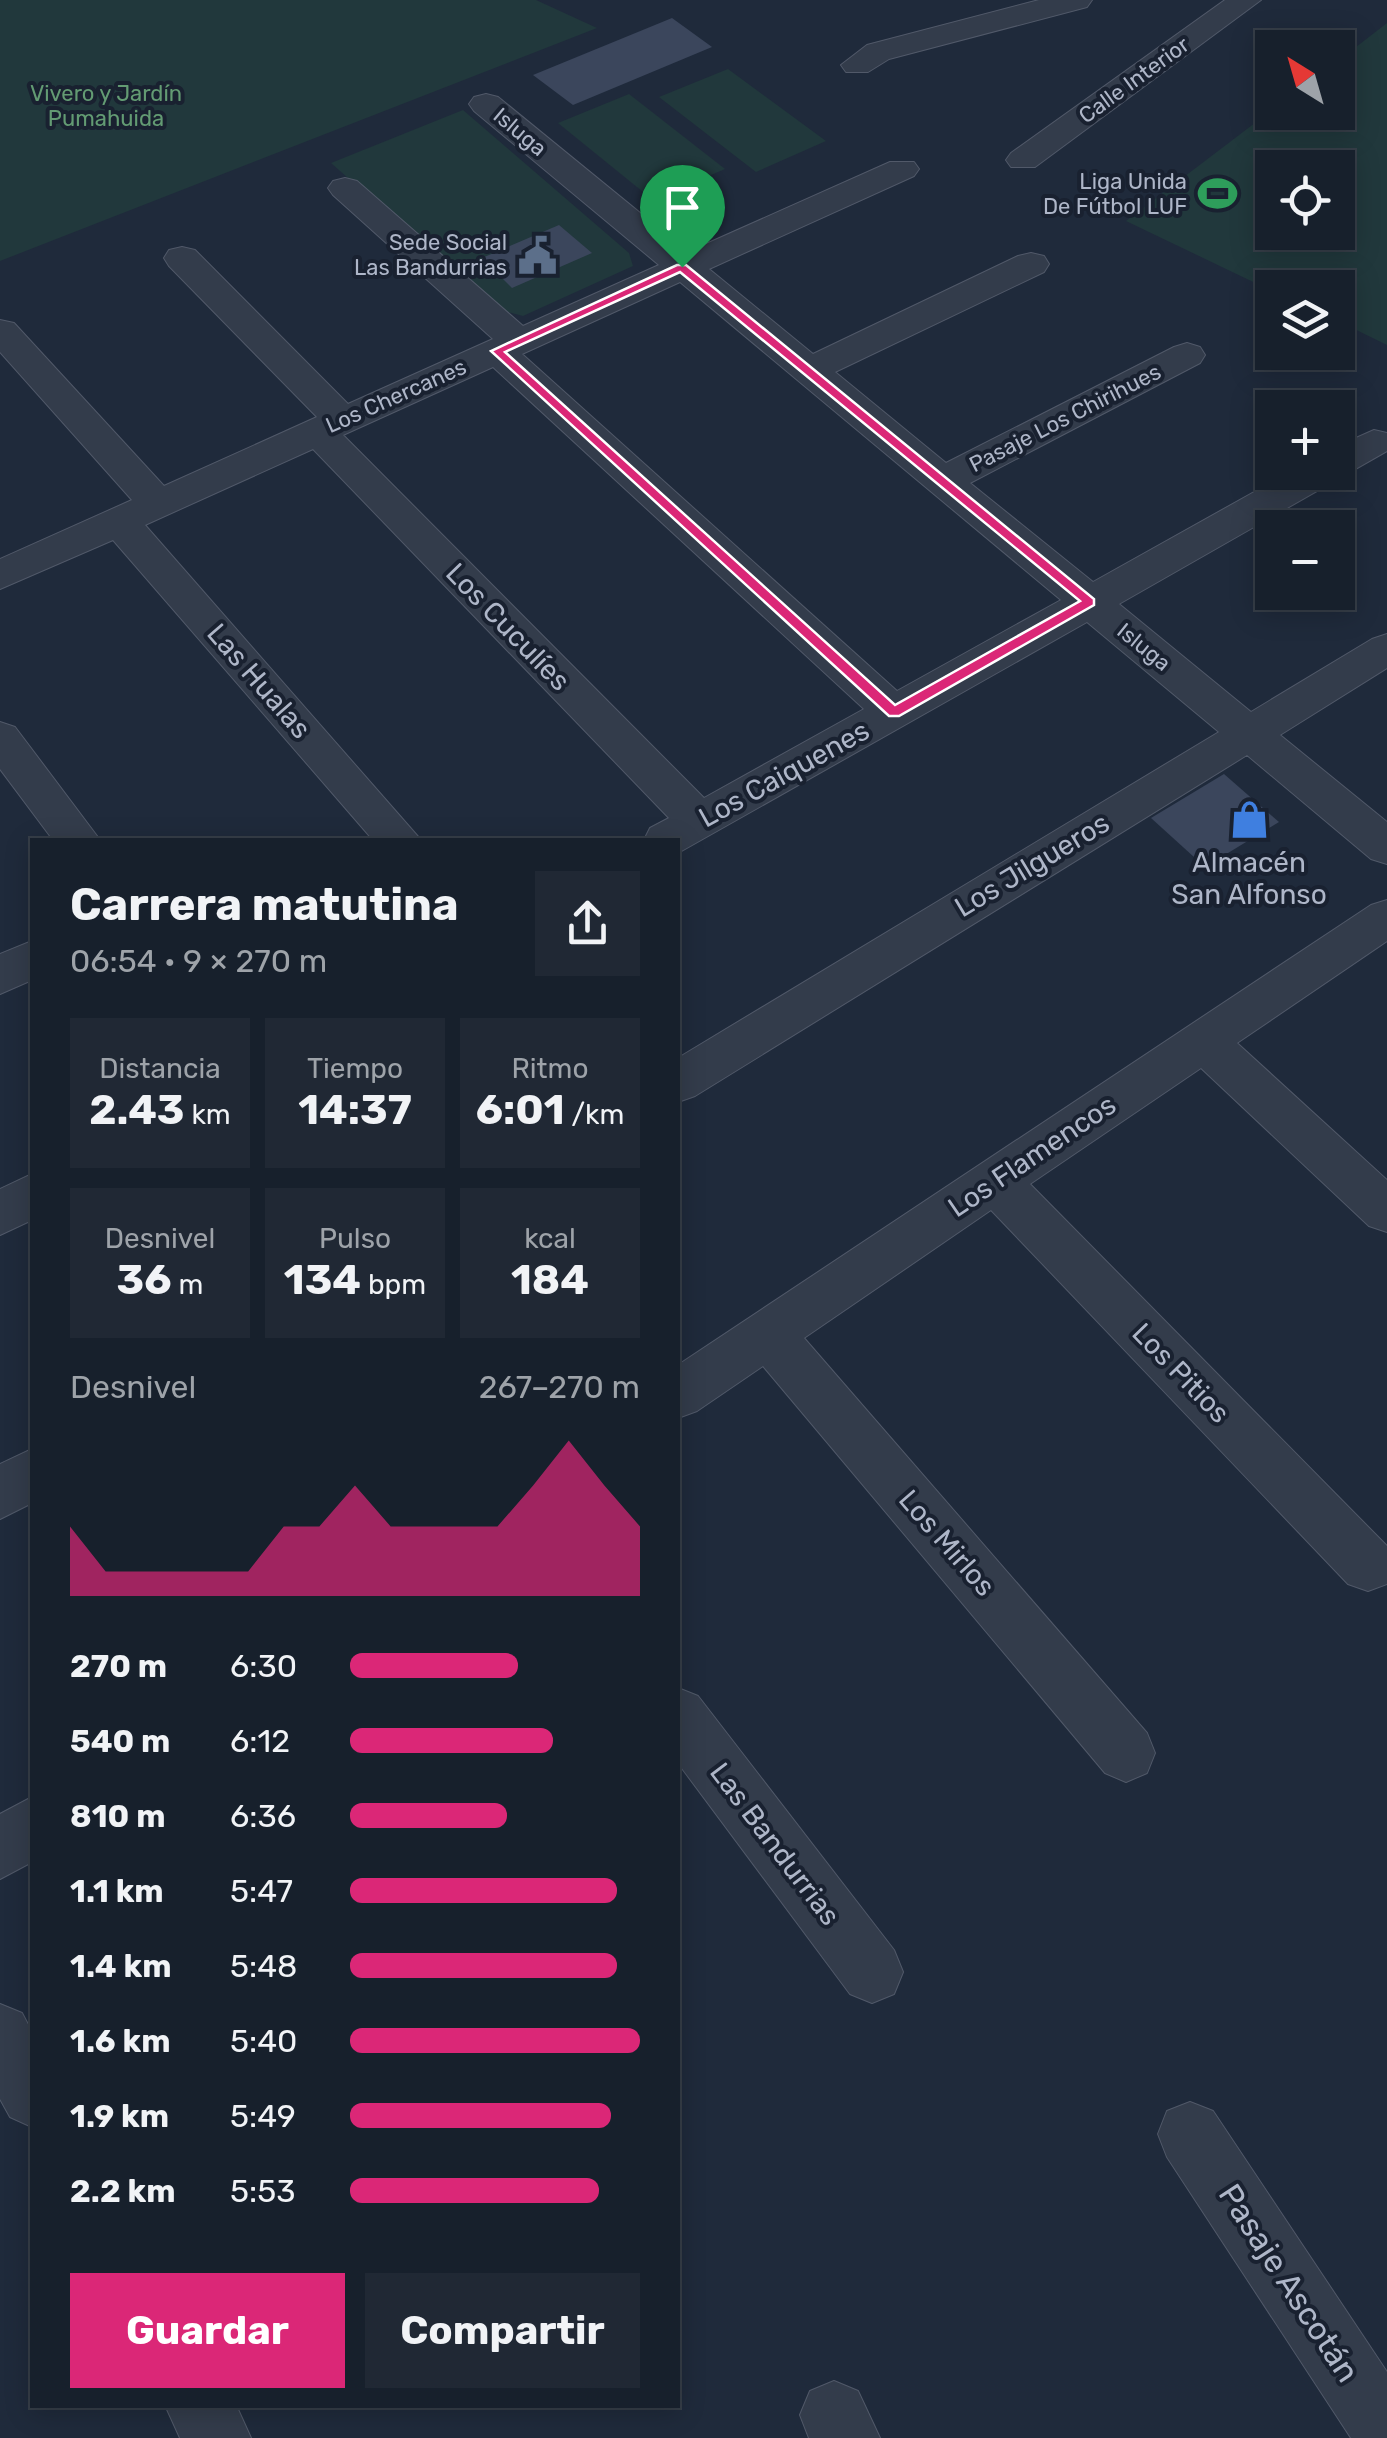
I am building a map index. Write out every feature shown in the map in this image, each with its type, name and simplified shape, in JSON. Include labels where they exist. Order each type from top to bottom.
[{"type":"street","points":[[856,65],[878,52],[1076,0]]},
{"type":"street","name":"Calle Interior","points":[[1023,160],[1244,0]]},
{"type":"street","name":"Isluga","points":[[486,104],[1387,847]]},
{"type":"street","name":"Los Chercanes","points":[[0,576],[902,168]]},
{"type":"street","points":[[344,188],[894,712]]},
{"type":"street","name":"Los Cuculíes","points":[[182,258],[682,831]]},
{"type":"street","points":[[808,371],[1031,264]]},
{"type":"street","points":[[1,331],[158,504]]},
{"type":"street","name":"Pasaje Los Chirihues","points":[[942,481],[1187,355]]},
{"type":"street","points":[[1355,453],[1374,442]]},
{"type":"street","name":"Los Caiquenes","points":[[682,831],[1288,490]]},
{"type":"street","name":"Las Hualas","points":[[119,521],[397,838]]},
{"type":"street","name":"Los Jilgueros","points":[[680,1081],[1387,649]]},
{"type":"street","points":[[5,754],[76,838]]},
{"type":"street","name":"Los Flamencos","points":[[680,1393],[1387,918]]},
{"type":"street","points":[[0,976],[30,960]]},
{"type":"street","points":[[1204,1041],[1387,1211]]},
{"type":"street","name":"Los Pitios","points":[[995,1181],[1368,1564]]},
{"type":"street","points":[[0,1214],[30,1197]]},
{"type":"street","name":"Los Mirlos","points":[[768,1334],[1126,1753]]},
{"type":"street","points":[[0,1494],[30,1475]]},
{"type":"street","name":"Las Bandurrias","points":[[680,1719],[872,1972]]},
{"type":"street","points":[[0,1849],[30,1828]]},
{"type":"street","points":[[0,2035],[30,2092]]},
{"type":"street","name":"Pasaje Ascotán","points":[[1190,2134],[1387,2432]]},
{"type":"street","points":[[201,2408],[217,2438]]},
{"type":"green space","name":"Vivero y Jardín Pumahuida","points":[[0,0],[536,0],[597,28],[0,261]]},
{"type":"green space","name":"Liga Unida De Fútbol LUF","points":[[1387,23],[1387,345],[1355,329],[1355,270],[1255,270],[1255,283],[1126,221],[1255,123],[1255,130],[1355,130],[1355,48]]},
{"type":"green space","points":[[728,69],[826,141],[756,172],[659,97]]},
{"type":"green space","points":[[629,94],[725,169],[653,200],[558,123]]},
{"type":"green space","points":[[463,110],[629,253],[633,266],[523,316],[496,309],[331,163]]},
{"type":"building","points":[[672,18],[712,47],[573,105],[533,75]]},
{"type":"building","name":"Sede Social Las Bandurrias","points":[[559,225],[592,253],[512,288],[482,258]]},
{"type":"building","points":[[1224,774],[1279,822],[1205,867],[1151,818]]},
{"type":"place","name":"Liga Unida De Fútbol LUF","points":[[1217,194]]},
{"type":"place","name":"Sede Social Las Bandurrias","points":[[537,255]]},
{"type":"place","name":"Almacén San Alfonso","points":[[1249,820]]},
{"type":"route","points":[[682,267],[1089,602],[894,712],[497,351],[682,267]]}]
